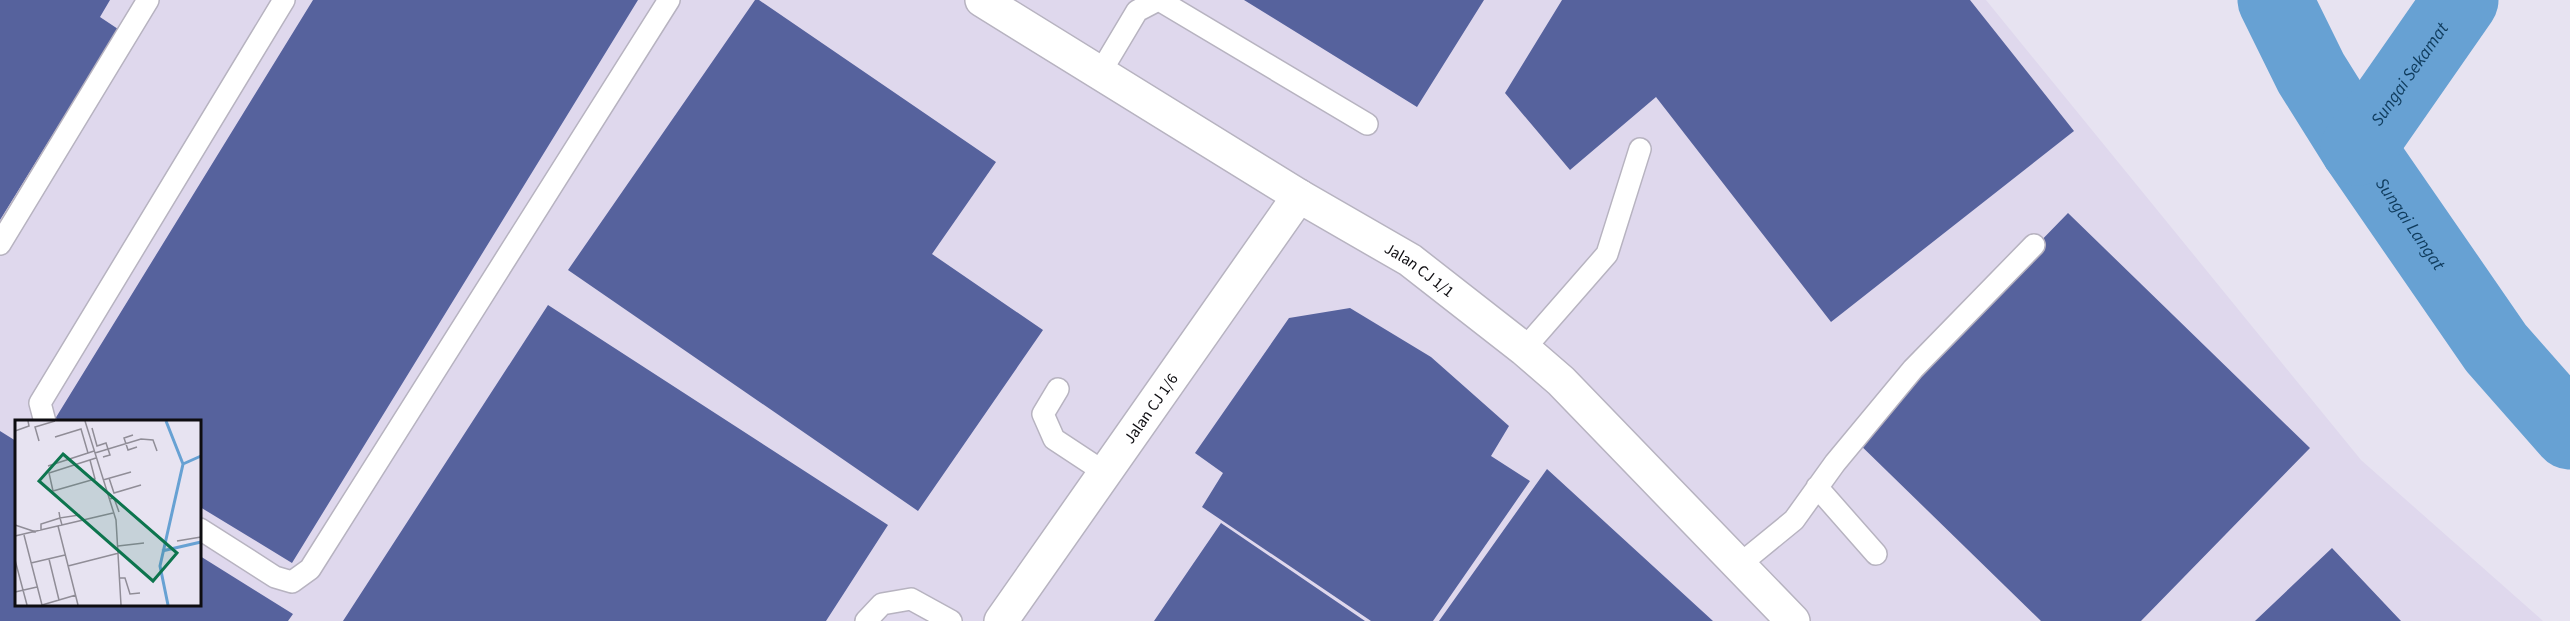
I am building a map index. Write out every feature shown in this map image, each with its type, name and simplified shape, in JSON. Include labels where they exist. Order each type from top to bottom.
[{"type":"street","name":"Jalan CJ 1/1","points":[[982,0],[1299,196],[1410,260],[1524,349],[1561,381],[1793,621]]},
{"type":"street","name":"Jalan CJ 1/6","points":[[1001,621],[1299,196]]},
{"type":"lane","points":[[0,243],[148,0]]},
{"type":"lane","points":[[44,420],[40,403],[284,0]]},
{"type":"lane","points":[[201,530],[274,577],[292,582],[310,568],[669,0]]},
{"type":"lane","points":[[1100,73],[1137,11],[1159,0],[1367,124]]},
{"type":"lane","points":[[1524,349],[1607,254],[1640,149]]},
{"type":"lane","points":[[1739,566],[1794,520],[1817,487],[1913,369],[2034,245]]},
{"type":"lane","points":[[1058,389],[1043,414],[1054,439],[1104,472]]},
{"type":"lane","points":[[1817,487],[1876,554]]},
{"type":"lane","points":[[866,621],[882,604],[911,598],[951,621]]},
{"type":"shaded area","points":[[0,0],[1986,0],[2361,460],[2543,621],[0,621]]},
{"type":"building","points":[[0,0],[110,0],[100,17],[118,29],[0,220]]},
{"type":"building","points":[[313,0],[638,0],[292,563],[201,508],[201,420],[55,419]]},
{"type":"building","points":[[755,0],[759,0],[996,162],[932,254],[1043,330],[918,511],[568,270]]},
{"type":"building","points":[[1244,0],[1484,0],[1417,107]]},
{"type":"building","points":[[1562,0],[1970,0],[2074,131],[1831,322],[1656,97],[1570,170],[1505,93]]},
{"type":"building","points":[[2068,213],[2310,448],[2141,621],[2041,621],[1851,436]]},
{"type":"building","points":[[548,305],[888,525],[826,621],[343,621]]},
{"type":"building","points":[[1350,308],[1431,357],[1509,426],[1491,456],[1530,481],[1433,621],[1371,621],[1202,507],[1223,473],[1195,453],[1289,318]]},
{"type":"building","points":[[0,431],[15,440],[15,606],[201,606],[201,557],[293,614],[288,621],[0,621]]},
{"type":"building","points":[[1547,469],[1713,621],[1439,621]]},
{"type":"building","points":[[1221,523],[1365,621],[1154,621]]},
{"type":"building","points":[[2332,548],[2401,621],[2255,621]]},
{"type":"waterway","name":"Sungai Langat","points":[[2275,0],[2311,73],[2358,148],[2496,348],[2570,432]]},
{"type":"waterway","name":"Sungai Sekamat","points":[[2358,148],[2461,0]]}]
